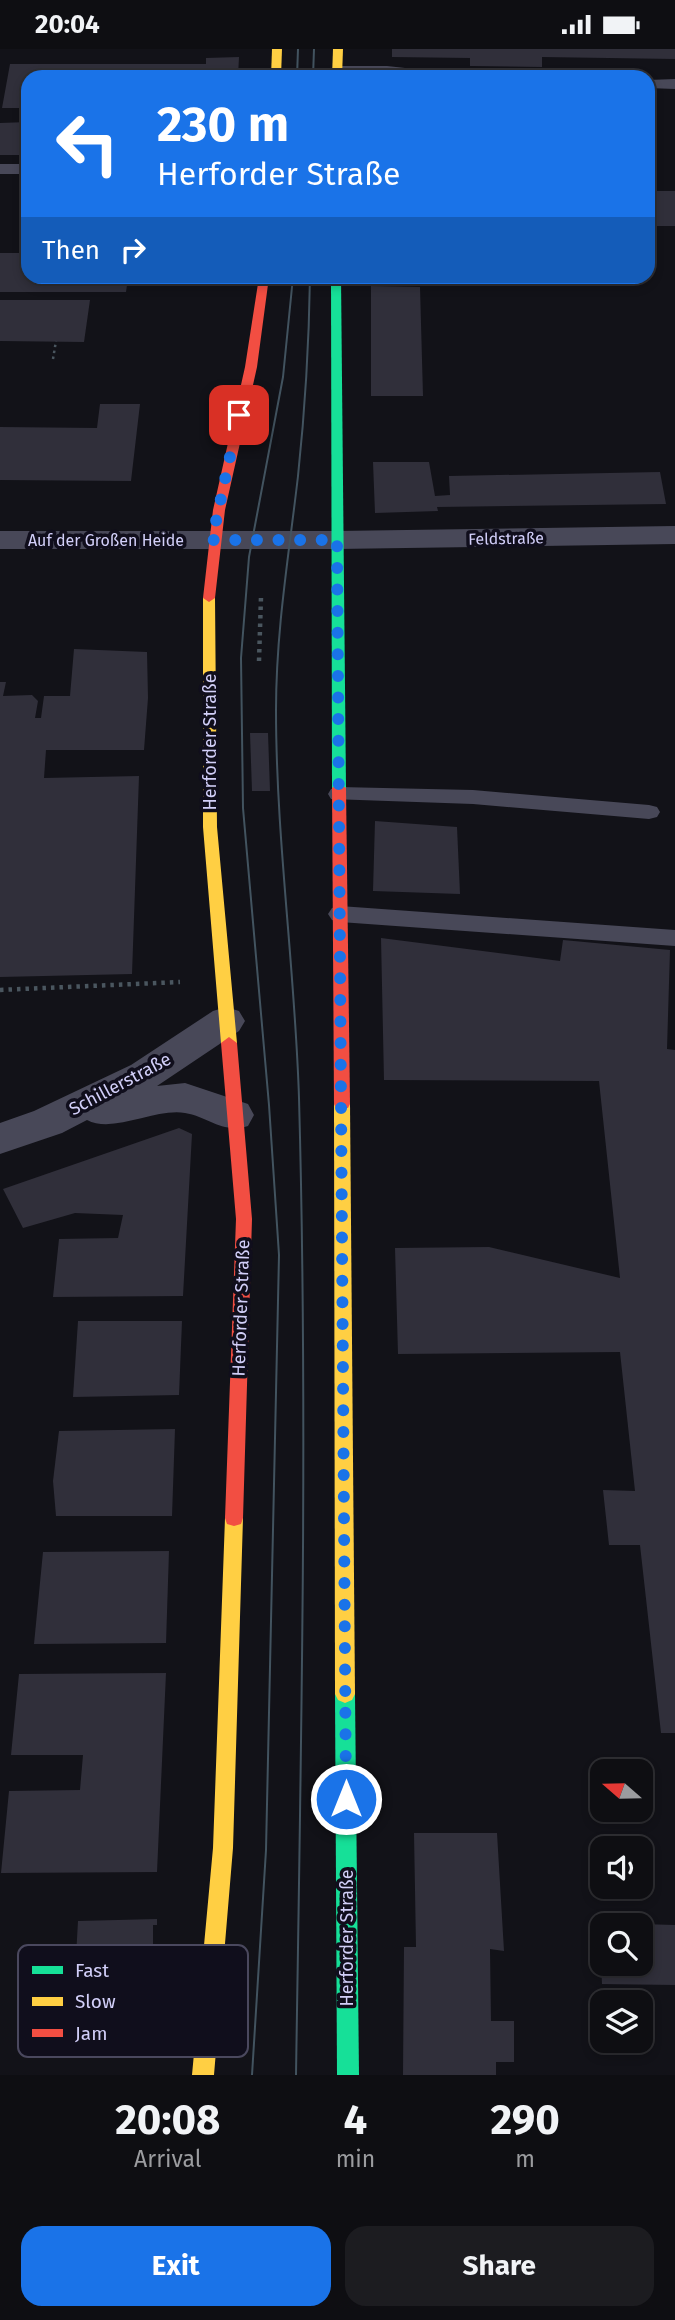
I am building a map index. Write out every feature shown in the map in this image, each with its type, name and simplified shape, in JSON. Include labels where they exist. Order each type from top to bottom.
[{"type":"main road","points":[[276,70],[277,49]]},
{"type":"main road","points":[[337,70],[338,49]]},
{"type":"main road","name":"Herforder Straße","points":[[214,1945],[223,1848],[244,1219],[210,827],[209,595],[212,540],[225,473],[251,368],[263,284]]},
{"type":"main road","name":"Herforder Straße","points":[[336,284],[348,2075]]},
{"type":"main road","name":"Herforder Straße","points":[[203,2075],[205,2057]]},
{"type":"street","name":"Feldstraße","points":[[337,540],[675,535]]},
{"type":"street","name":"Auf der Großen Heide","points":[[0,540],[212,540]]},
{"type":"street","points":[[212,540],[337,540]]},
{"type":"street","name":"Schillerstraße","points":[[0,1139],[48,1122],[145,1075],[226,1021]]},
{"type":"street","name":"Schillerstraße","points":[[48,1122],[144,1102],[185,1098],[234,1115]]},
{"type":"lane","points":[[655,84],[675,84]]},
{"type":"lane","points":[[0,169],[21,169]]},
{"type":"lane","points":[[339,794],[473,797],[649,812]]},
{"type":"lane","points":[[340,914],[675,938]]},
{"type":"path","points":[[53,359],[56,341]]},
{"type":"path","points":[[259,661],[261,597]]},
{"type":"path","points":[[0,990],[191,981]]},
{"type":"building","points":[[392,49],[675,49],[675,59],[542,57],[542,67],[470,66],[470,58],[392,57]]},
{"type":"building","points":[[239,57],[238,70],[21,70],[21,108],[2,108],[10,64],[206,64],[206,58]]},
{"type":"building","points":[[21,122],[21,155],[0,155],[0,123]]},
{"type":"building","points":[[655,191],[675,191],[675,226],[655,226]]},
{"type":"building","points":[[0,253],[21,253],[21,284],[127,284],[126,292],[0,292]]},
{"type":"building","points":[[371,286],[420,287],[423,396],[371,396]]},
{"type":"building","points":[[0,300],[90,300],[84,342],[0,341]]},
{"type":"building","points":[[100,404],[140,404],[131,481],[0,480],[0,427],[97,428]]},
{"type":"building","points":[[373,462],[429,462],[435,496],[450,495],[449,476],[660,472],[666,504],[437,507],[438,511],[375,513]]},
{"type":"building","points":[[74,649],[147,652],[148,698],[144,750],[46,750],[44,778],[139,776],[132,974],[0,977],[0,682],[6,682],[3,696],[32,695],[38,701],[35,718],[41,718],[44,696],[70,696]]},
{"type":"building","points":[[250,733],[268,733],[270,791],[252,791]]},
{"type":"building","points":[[375,821],[457,827],[460,894],[373,891]]},
{"type":"building","points":[[381,938],[560,961],[563,940],[670,950],[667,1049],[675,1050],[675,1733],[661,1733],[640,1545],[609,1545],[603,1490],[635,1491],[620,1352],[398,1354],[395,1248],[489,1247],[620,1278],[599,1081],[384,1080]]},
{"type":"building","points":[[179,1128],[192,1134],[183,1296],[53,1297],[59,1239],[118,1238],[123,1215],[75,1213],[23,1228],[3,1189]]},
{"type":"building","points":[[78,1321],[182,1321],[179,1395],[73,1397]]},
{"type":"building","points":[[175,1429],[172,1516],[56,1516],[53,1481],[59,1431]]},
{"type":"building","points":[[169,1551],[166,1643],[34,1644],[43,1552]]},
{"type":"building","points":[[166,1673],[157,1872],[1,1873],[9,1791],[80,1790],[83,1755],[11,1755],[19,1674]]},
{"type":"building","points":[[414,1833],[497,1833],[504,1951],[490,1949],[491,2021],[514,2021],[514,2062],[496,2062],[496,2075],[403,2075],[404,1947],[416,1947]]},
{"type":"building","points":[[157,1919],[157,1925],[153,1925],[153,1945],[77,1945],[78,1921]]},
{"type":"building","points":[[653,1924],[675,1925],[675,1985],[602,1984],[602,1976],[653,1976]]},
{"type":"tram line","points":[[297,70],[298,49]]},
{"type":"tram line","points":[[313,70],[314,49]]},
{"type":"tram line","points":[[252,2075],[266,1850],[279,1255],[243,808],[241,658],[249,557],[283,377],[292,284]]},
{"type":"tram line","points":[[296,2075],[303,1586],[302,1220],[297,1049],[279,807],[276,710],[281,621],[303,426],[310,284]]},
{"type":"traffic: fast","points":[[336,284],[339,788]]},
{"type":"traffic: fast","points":[[345,1694],[348,2075]]},
{"type":"traffic: slow","points":[[276,70],[277,49]]},
{"type":"traffic: slow","points":[[337,70],[338,49]]},
{"type":"traffic: slow","points":[[209,598],[210,827],[229,1043]]},
{"type":"traffic: slow","points":[[342,1104],[345,1694]]},
{"type":"traffic: slow","points":[[214,1945],[223,1848],[234,1518]]},
{"type":"traffic: slow","points":[[203,2075],[205,2057]]},
{"type":"traffic: jam","points":[[209,598],[214,538],[251,367],[263,284]]},
{"type":"traffic: jam","points":[[339,788],[342,1104]]},
{"type":"traffic: jam","points":[[229,1043],[244,1219],[234,1518]]},
{"type":"route","points":[[239,415],[212,540],[337,540],[346,1799]]}]
